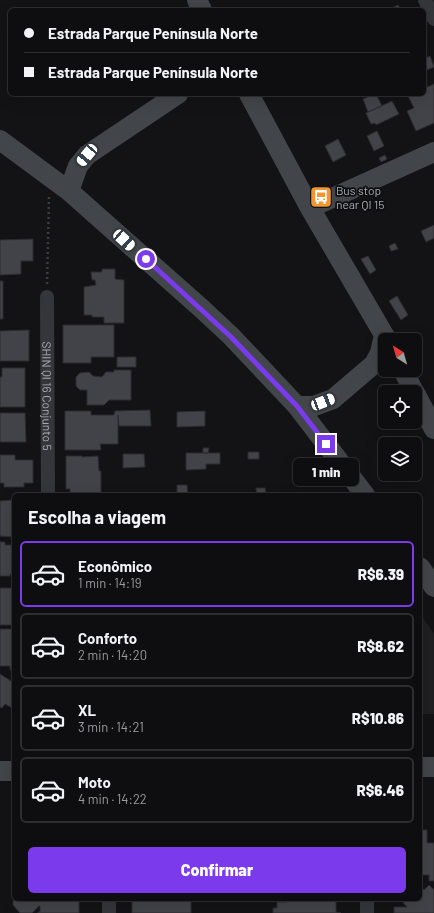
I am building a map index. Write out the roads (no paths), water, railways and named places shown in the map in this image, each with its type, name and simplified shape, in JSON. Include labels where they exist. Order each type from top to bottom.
[{"type":"main road","points":[[69,191],[78,166],[87,155],[175,96]]},
{"type":"main road","points":[[250,96],[310,208],[383,333]]},
{"type":"main road","points":[[0,140],[69,191],[230,336],[297,406],[363,493]]},
{"type":"main road","points":[[310,208],[434,152]]},
{"type":"main road","points":[[297,406],[314,406],[333,399],[374,364],[378,357]]},
{"type":"main road","points":[[422,406],[434,428]]},
{"type":"main road","points":[[422,570],[434,588]]},
{"type":"main road","points":[[422,767],[434,767]]},
{"type":"main road","points":[[0,771],[12,771]]},
{"type":"street","points":[[425,0],[434,19]]},
{"type":"street","name":"SHIN QI 16 Conjunto 5","points":[[47,297],[48,493]]},
{"type":"street","points":[[109,901],[109,913]]},
{"type":"street","points":[[367,901],[367,913]]},
{"type":"place","name":"Bus stop near QI 15","points":[[321,197]]}]
